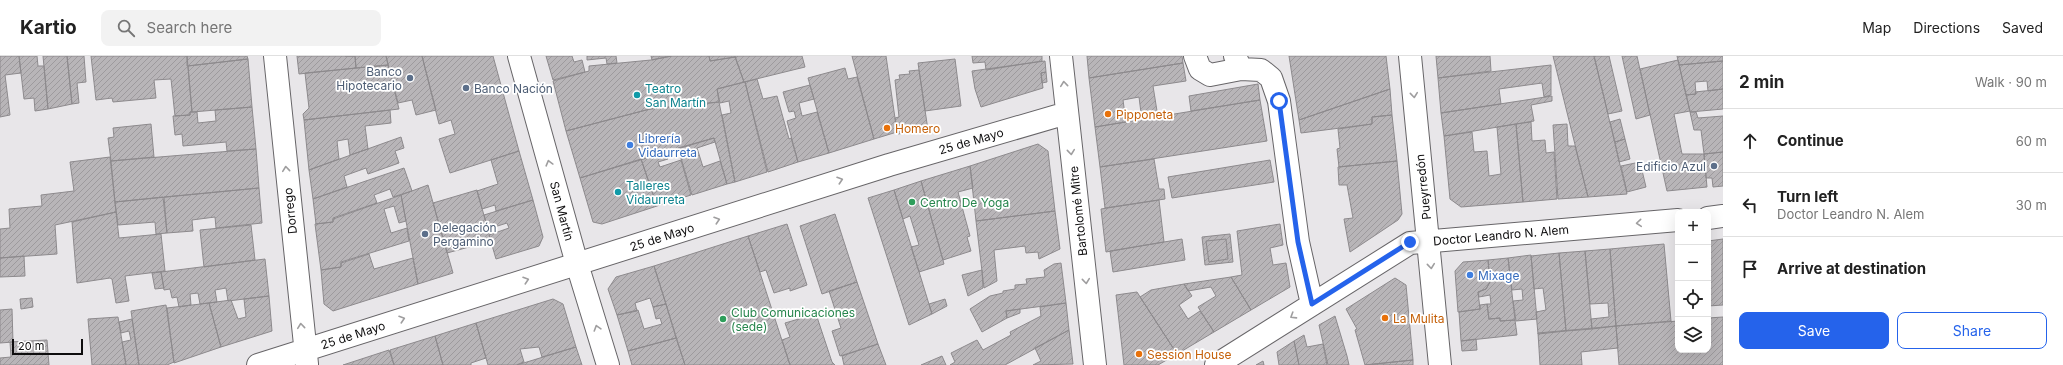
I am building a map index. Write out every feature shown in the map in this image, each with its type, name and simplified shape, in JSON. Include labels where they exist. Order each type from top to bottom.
[{"type":"street","name":"Dorrego","points":[[275,56],[305,358]]},
{"type":"street","name":"San Martín","points":[[519,56],[577,264],[608,365]]},
{"type":"street","name":"Bartolomé Mitre","points":[[1060,56],[1095,365]]},
{"type":"street","points":[[1195,56],[1200,69],[1210,75],[1238,62],[1261,70],[1271,78],[1279,101],[1298,242],[1312,304]]},
{"type":"street","name":"Pueyrredón","points":[[1410,56],[1440,365]]},
{"type":"street","name":"25 de Mayo","points":[[258,365],[305,358],[577,264],[889,165],[1067,113]]},
{"type":"street","points":[[1711,218],[1723,216]]},
{"type":"street","name":"Doctor Leandro N. Alem","points":[[1216,365],[1410,242],[1675,220]]},
{"type":"building","points":[[0,56],[19,56],[21,73],[5,75],[10,115],[0,117]]},
{"type":"building","points":[[19,56],[37,56],[38,66],[44,66],[48,109],[35,111],[34,98],[24,99]]},
{"type":"building","points":[[43,56],[67,56],[72,104],[48,109]]},
{"type":"building","points":[[67,56],[84,56],[86,82],[77,83],[79,103],[72,104]]},
{"type":"building","points":[[91,56],[187,56],[192,112],[190,112],[190,115],[175,116],[171,79],[154,80],[156,98],[113,102],[112,98],[96,100]]},
{"type":"building","points":[[187,56],[247,56],[248,59],[187,66]]},
{"type":"building","points":[[297,56],[355,56],[356,68],[299,74]]},
{"type":"building","points":[[355,56],[386,56],[388,65],[356,68]]},
{"type":"building","name":"Banco Hipotecario","points":[[386,56],[422,56],[436,110],[416,115],[412,100],[398,103]]},
{"type":"building","name":"Banco Nación","points":[[422,56],[493,56],[519,151],[450,173],[439,139],[455,134],[451,120],[439,124]]},
{"type":"building","points":[[546,56],[572,56],[574,62],[582,60],[585,72],[553,80]]},
{"type":"building","points":[[587,56],[616,56],[617,63],[607,64],[606,58],[587,60]]},
{"type":"building","points":[[651,56],[671,56],[652,60]]},
{"type":"building","name":"Teatro San Martín","points":[[672,56],[709,56],[710,61],[735,57],[744,82],[717,89],[719,102],[650,109],[566,131],[553,81],[589,71],[589,66],[651,60]]},
{"type":"building","points":[[709,56],[735,56],[735,57],[710,61]]},
{"type":"building","points":[[735,56],[802,56],[805,67],[744,82]]},
{"type":"building","points":[[852,56],[886,56],[897,132],[874,139]]},
{"type":"building","points":[[972,56],[1042,56],[1042,61],[986,70],[985,62],[973,63]]},
{"type":"building","points":[[1087,56],[1182,56],[1183,63],[1089,78]]},
{"type":"building","points":[[1289,56],[1386,56],[1390,89],[1299,120]]},
{"type":"building","points":[[1436,56],[1490,56],[1491,71],[1438,78]]},
{"type":"building","points":[[1553,56],[1594,56],[1627,194],[1588,197]]},
{"type":"building","points":[[1594,56],[1609,56],[1622,111],[1608,114]]},
{"type":"building","points":[[1622,56],[1637,56],[1650,115],[1636,119]]},
{"type":"building","points":[[1677,56],[1723,56],[1723,61],[1679,65]]},
{"type":"building","points":[[248,59],[252,107],[192,112],[188,66]]},
{"type":"building","points":[[955,59],[961,106],[925,111],[918,63]]},
{"type":"building","points":[[1678,60],[1690,111],[1674,114],[1682,154],[1704,154],[1707,187],[1667,191],[1640,69]]},
{"type":"building","points":[[1045,61],[1046,72],[1041,73],[1043,88],[981,107],[975,89],[972,71]]},
{"type":"building","points":[[1723,61],[1723,89],[1708,91],[1707,81],[1695,82],[1696,94],[1686,95],[1679,65]]},
{"type":"building","points":[[1183,63],[1186,81],[1153,86],[1157,111],[1141,113],[1139,97],[1123,100],[1126,122],[1095,127],[1089,78]]},
{"type":"building","points":[[388,65],[399,109],[304,120],[303,114],[309,108],[305,73]]},
{"type":"building","points":[[1551,65],[1551,95],[1544,97],[1542,83],[1499,89],[1501,104],[1441,113],[1438,78]]},
{"type":"building","points":[[845,68],[848,79],[857,77],[874,139],[829,153],[808,78]]},
{"type":"building","points":[[919,70],[928,130],[898,134],[895,118],[899,117],[895,80],[900,79],[899,75],[910,74],[909,71]]},
{"type":"building","points":[[1046,72],[1047,82],[1042,83],[1041,73]]},
{"type":"building","points":[[757,79],[763,99],[777,96],[789,139],[791,138],[798,162],[768,172],[745,82]]},
{"type":"building","points":[[745,82],[767,172],[735,182],[722,115],[731,113],[729,101],[720,103],[717,89]]},
{"type":"building","points":[[1258,84],[1260,100],[1191,111],[1189,96]]},
{"type":"building","points":[[810,85],[814,99],[799,103],[802,116],[817,112],[829,153],[798,162],[787,121],[796,118],[794,111],[789,112],[783,92]]},
{"type":"building","points":[[1390,89],[1392,115],[1372,117],[1372,124],[1301,133],[1299,120]]},
{"type":"building","points":[[1723,89],[1723,109],[1690,112],[1686,95],[1696,94],[1695,92]]},
{"type":"building","points":[[1552,96],[1552,101],[1531,105],[1534,121],[1444,136],[1441,113]]},
{"type":"building","points":[[1260,100],[1267,141],[1100,167],[1095,127]]},
{"type":"building","name":"Librería Vidaurreta","points":[[719,102],[735,182],[727,184],[714,138],[580,178],[566,131],[650,109]]},
{"type":"building","points":[[252,107],[256,149],[227,151],[226,142],[183,146],[182,134],[175,135],[173,116],[190,115],[190,112],[197,112],[198,123],[216,121],[215,110]]},
{"type":"building","points":[[390,110],[391,123],[365,126],[368,149],[350,155],[348,139],[337,141],[339,159],[309,170],[304,120]]},
{"type":"building","points":[[1690,112],[1696,112],[1698,118],[1723,116],[1723,152],[1704,154],[1701,130],[1694,130]]},
{"type":"building","points":[[1392,115],[1397,161],[1339,167],[1337,149],[1340,148],[1338,129],[1372,124],[1372,117]]},
{"type":"building","points":[[1620,119],[1625,139],[1615,142],[1610,122]]},
{"type":"building","points":[[1531,122],[1532,141],[1545,140],[1546,153],[1554,152],[1557,199],[1523,202],[1516,124]]},
{"type":"building","points":[[151,124],[154,157],[111,161],[108,138],[114,137],[113,128]]},
{"type":"building","points":[[1516,124],[1523,202],[1461,207],[1450,199],[1444,136],[1472,132],[1474,152],[1487,151],[1489,176],[1501,174],[1497,127]]},
{"type":"building","points":[[1567,124],[1568,146],[1575,146],[1588,197],[1558,199],[1553,125]]},
{"type":"building","points":[[401,137],[404,148],[395,151],[399,163],[368,174],[366,168],[344,176],[347,187],[313,199],[309,170]]},
{"type":"building","points":[[714,138],[715,142],[697,148],[703,167],[720,161],[727,184],[692,195],[678,148]]},
{"type":"building","points":[[1625,139],[1630,159],[1619,162],[1615,142]]},
{"type":"building","points":[[1038,144],[1048,151],[1055,211],[976,221],[970,166]]},
{"type":"building","points":[[256,149],[259,188],[115,202],[111,161]]},
{"type":"building","points":[[519,151],[533,200],[496,211],[495,205],[482,209],[477,191],[498,184],[491,160]]},
{"type":"building","points":[[665,152],[668,159],[658,162],[660,167],[681,160],[691,195],[657,206],[641,159]]},
{"type":"building","name":"Edificio Azul","points":[[1723,152],[1723,186],[1713,187],[1712,178],[1706,178],[1704,154]]},
{"type":"building","points":[[110,157],[116,212],[55,225],[57,254],[0,258],[0,229],[10,228],[9,209],[42,206],[41,195],[74,191],[70,162]]},
{"type":"building","name":"Talleres Vidaurreta","points":[[641,159],[657,206],[602,224],[593,222],[580,178]]},
{"type":"building","points":[[1154,159],[1159,189],[1164,189],[1165,199],[1105,208],[1100,167]]},
{"type":"building","points":[[1270,160],[1274,182],[1172,198],[1168,177]]},
{"type":"building","points":[[1397,161],[1402,214],[1398,220],[1350,252],[1344,219],[1353,218],[1347,185],[1339,185],[1338,167]]},
{"type":"building","points":[[1640,162],[1646,187],[1627,192],[1621,166]]},
{"type":"building","points":[[970,166],[973,188],[958,192],[970,236],[967,237],[971,251],[943,260],[921,181]]},
{"type":"building","points":[[404,168],[412,191],[393,197],[390,189],[374,195],[377,203],[333,218],[333,222],[316,224],[313,199]]},
{"type":"building","points":[[921,181],[944,264],[919,272],[911,247],[919,245],[910,216],[903,219],[894,190]]},
{"type":"building","name":"Delegación Pergamino","points":[[428,185],[453,273],[418,284],[401,195]]},
{"type":"building","points":[[259,188],[262,223],[216,228],[215,217],[192,220],[193,231],[167,233],[164,197]]},
{"type":"building","points":[[477,190],[491,241],[447,253],[433,203]]},
{"type":"building","points":[[894,190],[932,314],[909,325],[868,198]]},
{"type":"building","points":[[401,195],[406,221],[399,223],[394,206],[384,209],[391,233],[407,228],[409,241],[341,262],[341,267],[321,270],[315,224],[333,222],[333,219]]},
{"type":"building","points":[[163,197],[167,233],[156,234],[155,222],[118,225],[115,202]]},
{"type":"building","points":[[533,200],[543,237],[539,246],[496,259],[489,235],[509,228],[507,223],[488,229],[484,215]]},
{"type":"building","points":[[1159,200],[1164,242],[1106,252],[1101,209]]},
{"type":"building","points":[[1055,211],[1060,249],[1039,259],[1038,252],[1026,253],[1025,246],[994,250],[997,281],[984,288],[976,221]]},
{"type":"building","points":[[116,212],[119,238],[161,234],[165,271],[125,276],[129,301],[116,303],[112,279],[110,278],[77,283],[72,222]]},
{"type":"building","points":[[835,214],[857,282],[822,294],[800,226]]},
{"type":"building","points":[[787,224],[807,285],[790,291],[790,288],[774,293],[766,270],[760,272],[748,236]]},
{"type":"building","points":[[1280,224],[1283,245],[1270,248],[1273,265],[1286,263],[1290,287],[1251,310],[1231,277],[1242,275],[1237,231]]},
{"type":"building","points":[[251,225],[255,260],[204,267],[200,230]]},
{"type":"building","points":[[1230,234],[1233,262],[1205,265],[1202,237]]},
{"type":"building","name":"Club Comunicaciones (sede)","points":[[748,236],[790,365],[685,365],[654,266]]},
{"type":"building","points":[[1182,239],[1185,260],[1113,272],[1110,251]]},
{"type":"building","points":[[1226,239],[1228,259],[1209,262],[1206,241]]},
{"type":"building","points":[[1723,239],[1723,305],[1711,306],[1711,241]]},
{"type":"building","points":[[1664,244],[1671,321],[1616,326],[1610,249]]},
{"type":"building","points":[[1610,249],[1616,326],[1592,329],[1591,319],[1609,317],[1608,303],[1590,304],[1585,251]]},
{"type":"building","points":[[1585,251],[1592,329],[1566,331],[1559,253]]},
{"type":"building","points":[[1559,253],[1566,331],[1538,334],[1536,312],[1546,310],[1543,288],[1534,289],[1531,256]]},
{"type":"building","points":[[369,254],[374,269],[413,258],[418,284],[333,311],[324,304],[321,270],[341,267],[341,263]]},
{"type":"building","points":[[1531,255],[1537,319],[1516,321],[1513,301],[1523,300],[1522,289],[1512,290],[1508,258]]},
{"type":"building","points":[[24,256],[25,276],[0,277],[0,258]]},
{"type":"building","points":[[1508,258],[1515,320],[1500,321],[1500,318],[1489,319],[1487,304],[1491,304],[1490,295],[1479,297],[1478,292],[1486,289],[1490,282],[1488,260]]},
{"type":"building","points":[[265,259],[269,296],[228,301],[226,288],[215,290],[217,302],[200,304],[198,293],[190,294],[191,305],[179,307],[177,297],[172,298],[170,289],[164,290],[161,272]]},
{"type":"building","points":[[1488,260],[1490,282],[1486,289],[1478,292],[1480,309],[1458,312],[1455,271],[1463,262]]},
{"type":"building","points":[[1061,263],[1066,303],[1006,311],[1007,318],[982,332],[970,309],[990,296],[1003,293],[1003,291],[1015,289],[1015,285],[1027,284],[1026,279],[1045,277],[1044,270],[1054,264]]},
{"type":"building","points":[[654,266],[666,304],[653,307],[650,298],[635,303],[637,311],[617,315],[608,289],[616,277]]},
{"type":"building","points":[[982,270],[983,288],[968,296],[962,275]]},
{"type":"building","points":[[161,272],[164,288],[155,289],[152,273]]},
{"type":"building","points":[[1231,277],[1251,310],[1214,332],[1198,307],[1216,296],[1211,287],[1188,291],[1184,284]]},
{"type":"building","points":[[1395,278],[1406,285],[1413,360],[1365,365],[1355,330],[1357,329],[1346,309]]},
{"type":"building","points":[[857,282],[878,344],[840,356],[832,331],[841,328],[829,291]]},
{"type":"building","points":[[1184,284],[1192,296],[1179,305],[1188,319],[1200,311],[1214,332],[1177,354],[1140,297],[1151,290]]},
{"type":"building","points":[[1137,292],[1177,354],[1158,365],[1124,365],[1116,295]]},
{"type":"building","points":[[269,296],[272,331],[221,347],[209,303],[231,300],[238,319],[246,317],[244,299]]},
{"type":"building","points":[[32,298],[33,307],[21,309],[20,299]]},
{"type":"building","points":[[553,299],[563,304],[576,347],[542,357],[539,347],[520,349],[524,362],[516,365],[488,365],[476,323]]},
{"type":"building","points":[[945,299],[947,306],[932,314],[929,304]]},
{"type":"building","points":[[209,303],[221,347],[174,363],[167,308]]},
{"type":"building","points":[[1066,303],[1069,330],[1005,365],[950,365],[955,362],[951,353],[977,340],[983,350],[1011,335],[1010,332],[1041,316],[1040,307]]},
{"type":"building","points":[[666,304],[676,338],[628,351],[617,315],[638,310],[644,329],[662,324],[660,318],[656,319],[653,307]]},
{"type":"building","points":[[1487,304],[1489,319],[1500,318],[1500,321],[1515,320],[1517,335],[1461,341],[1459,312],[1480,309],[1480,305]]},
{"type":"building","points":[[166,305],[174,362],[167,365],[139,365],[131,311]]},
{"type":"building","points":[[12,309],[13,342],[0,343],[0,310]]},
{"type":"building","points":[[1020,309],[1020,313],[1007,318],[1006,311]]},
{"type":"building","points":[[816,314],[832,362],[835,365],[790,365],[782,340],[790,337],[785,323]]},
{"type":"building","points":[[1335,316],[1349,365],[1328,365],[1319,325]]},
{"type":"building","points":[[118,317],[126,365],[92,365],[88,319]]},
{"type":"building","points":[[1723,317],[1723,365],[1619,365],[1616,326],[1675,321],[1675,353],[1711,353],[1711,318]]},
{"type":"building","points":[[132,319],[139,365],[126,365],[122,342],[131,340],[129,331],[121,333],[119,322]]},
{"type":"building","points":[[476,323],[486,358],[471,363],[471,365],[443,365],[435,336]]},
{"type":"building","points":[[1616,326],[1618,348],[1581,352],[1582,365],[1540,365],[1538,333]]},
{"type":"building","points":[[1069,330],[1073,364],[1033,365],[1041,361],[1035,348]]},
{"type":"building","points":[[1304,335],[1307,347],[1323,344],[1327,365],[1299,365],[1294,341]]},
{"type":"building","points":[[435,336],[443,365],[394,365],[390,350]]},
{"type":"building","points":[[676,338],[685,365],[632,365],[628,351]]},
{"type":"building","points":[[1476,339],[1477,350],[1462,351],[1461,341]]},
{"type":"building","points":[[47,340],[49,365],[0,365],[0,358],[11,357],[10,342]]},
{"type":"building","points":[[1294,341],[1299,365],[1279,365],[1277,352]]},
{"type":"building","points":[[878,344],[886,365],[844,365],[842,356]]},
{"type":"building","points":[[576,347],[582,365],[517,365]]},
{"type":"building","points":[[389,350],[394,365],[343,365]]},
{"type":"building","points":[[942,356],[946,365],[921,365]]},
{"type":"building","points":[[1413,360],[1413,365],[1365,365]]},
{"type":"building","points":[[1263,361],[1264,365],[1256,365]]},
{"type":"place","name":"Banco Hipotecario","points":[[410,78]]},
{"type":"place","name":"Banco Nación","points":[[466,88]]},
{"type":"place","name":"Teatro San Martín","points":[[637,95]]},
{"type":"place","name":"Pipponeta","points":[[1108,114]]},
{"type":"place","name":"Homero","points":[[887,128]]},
{"type":"place","name":"Librería Vidaurreta","points":[[630,145]]},
{"type":"place","name":"Edificio Azul","points":[[1714,166]]},
{"type":"place","name":"Talleres Vidaurreta","points":[[618,192]]},
{"type":"place","name":"Centro De Yoga","points":[[912,202]]},
{"type":"place","name":"Delegación Pergamino","points":[[425,234]]},
{"type":"place","name":"Mixage","points":[[1470,275]]},
{"type":"place","name":"La Mulita","points":[[1385,318]]},
{"type":"place","name":"Club Comunicaciones (sede)","points":[[723,319]]},
{"type":"place","name":"Session House","points":[[1139,354]]},
{"type":"route","points":[[1279,101],[1298,242],[1312,304],[1410,242]]}]
